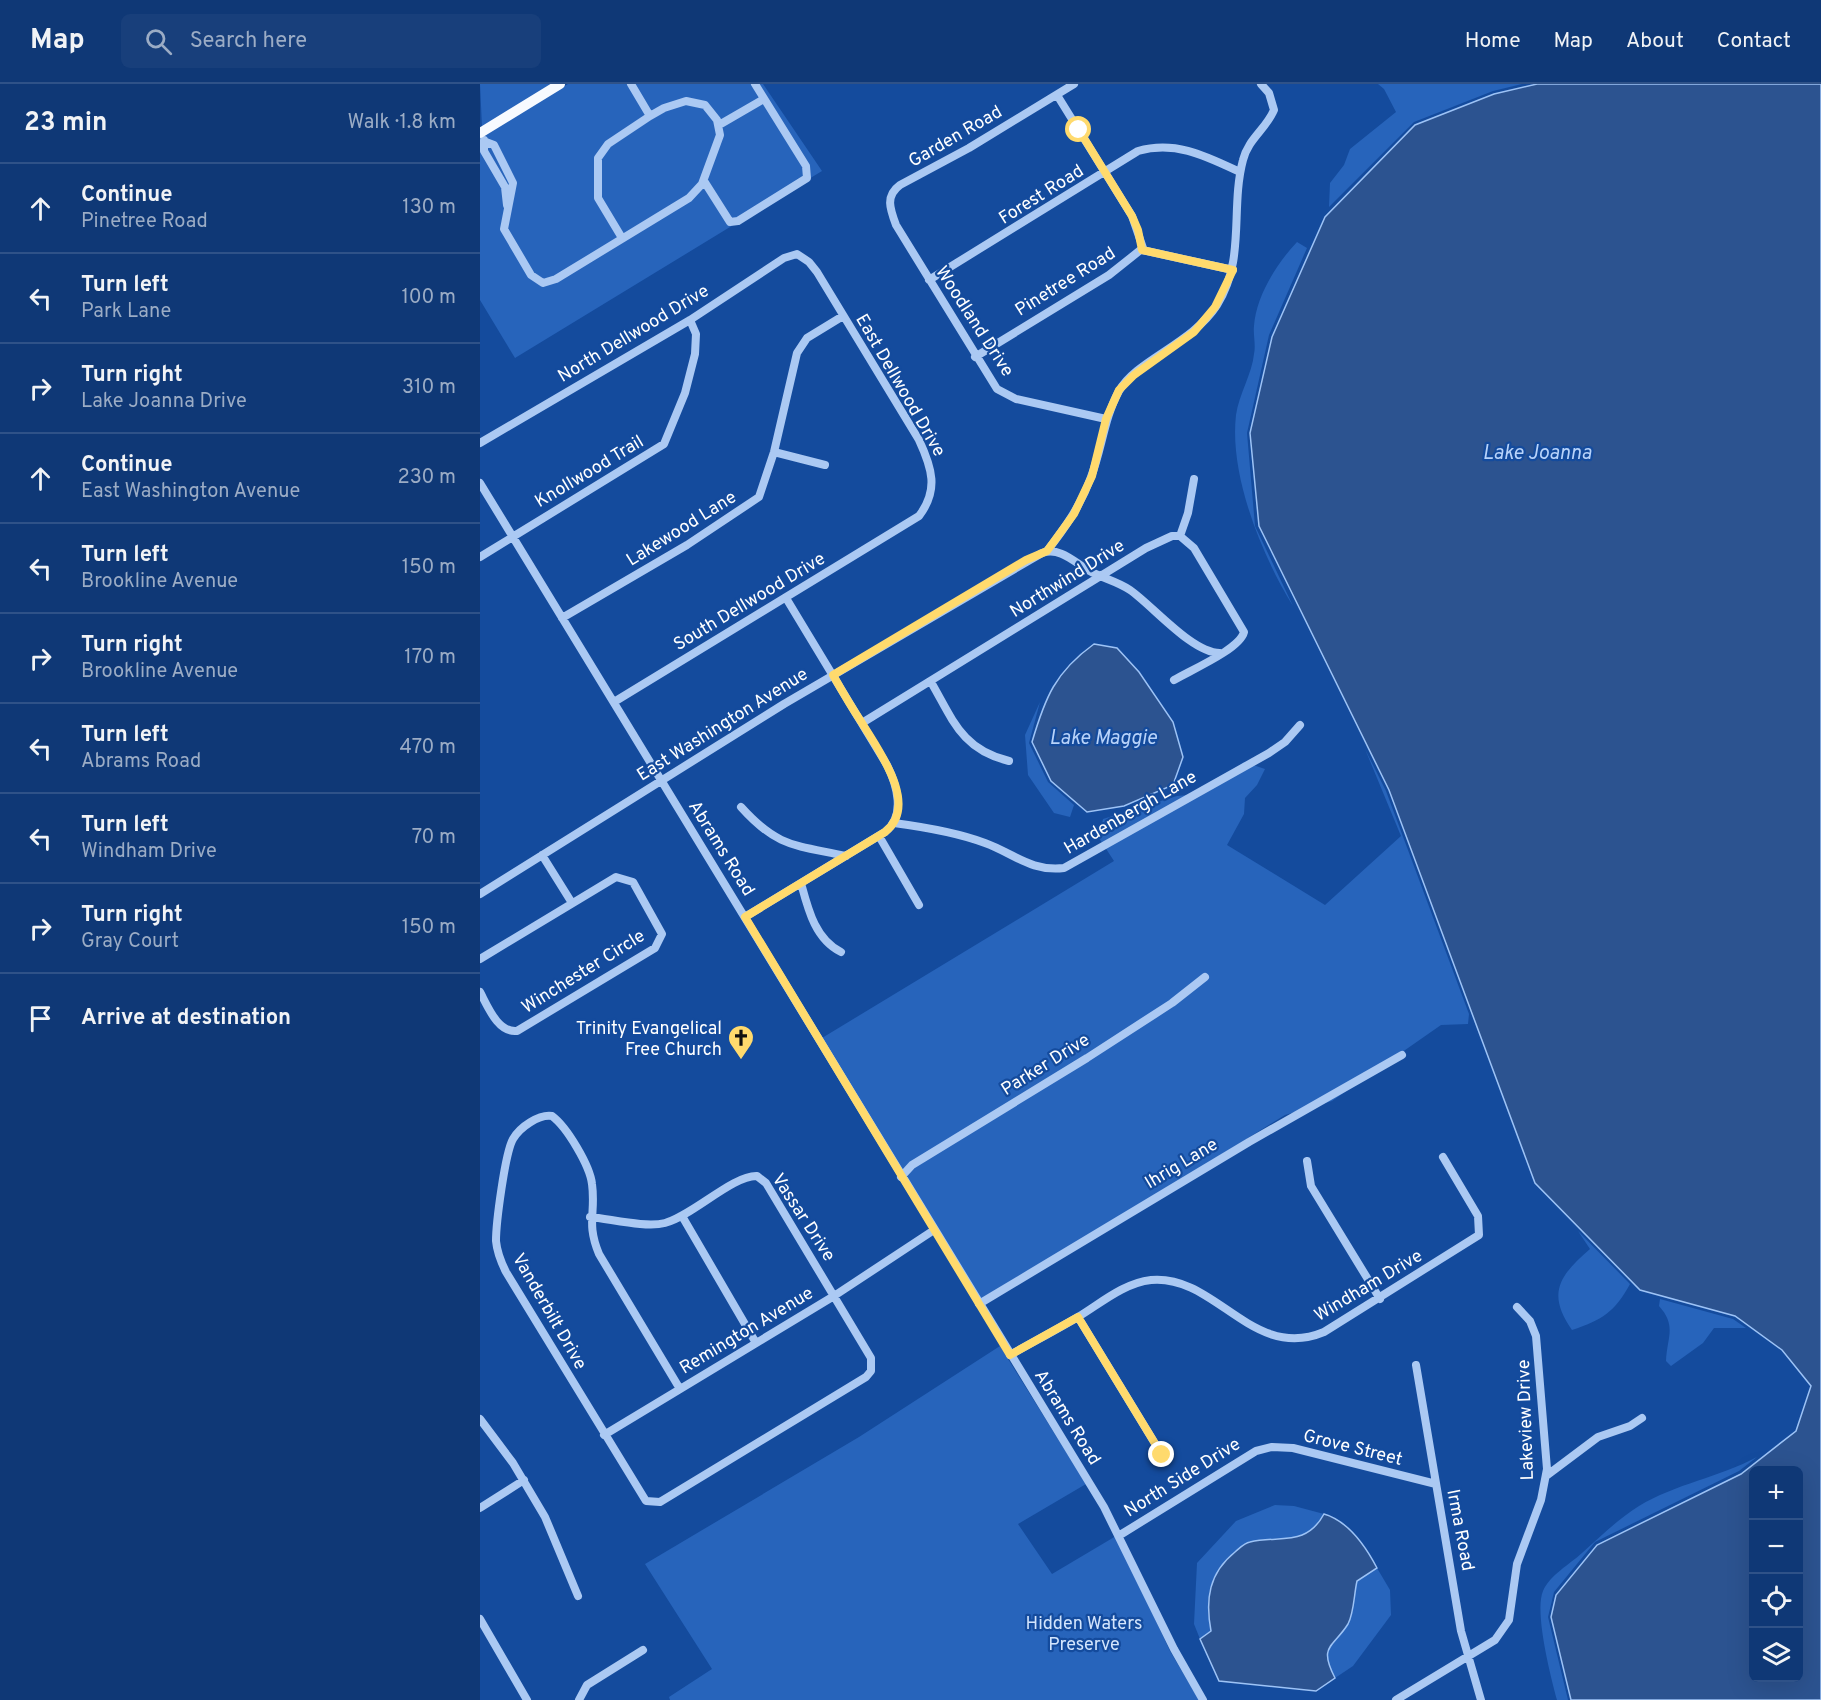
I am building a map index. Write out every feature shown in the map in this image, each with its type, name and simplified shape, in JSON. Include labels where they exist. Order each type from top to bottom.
[{"type":"main road","points":[[482,135],[560,84]]},
{"type":"street","points":[[632,84],[650,116]]},
{"type":"street","points":[[704,180],[730,222],[738,221],[807,178],[806,166],[755,84]]},
{"type":"street","name":"Garden Road","points":[[889,202],[892,192],[900,185],[969,148],[1074,84]]},
{"type":"street","points":[[1047,551],[1064,530],[1084,496],[1099,454],[1106,419],[1119,390],[1128,380],[1194,332],[1206,320],[1225,291],[1233,270],[1240,172],[1249,145],[1273,112],[1271,98],[1261,84]]},
{"type":"street","name":"Pinetree Road","points":[[975,357],[1109,275],[1142,250],[1135,223],[1057,95]]},
{"type":"street","points":[[719,125],[764,99]]},
{"type":"street","points":[[482,135],[494,145],[513,183],[504,229],[531,275],[543,283],[556,279],[689,198],[704,180],[720,135],[719,125],[705,105],[686,101],[664,108],[608,144],[598,158],[598,198],[622,238]]},
{"type":"street","points":[[482,135],[484,151],[505,187],[507,205]]},
{"type":"street","name":"Forest Road","points":[[929,280],[1138,152],[1160,147],[1185,149],[1240,172]]},
{"type":"street","points":[[497,172],[506,166]]},
{"type":"street","name":"Woodland Drive","points":[[889,202],[896,225],[990,381],[1004,393],[1031,403],[1106,419]]},
{"type":"street","points":[[1142,250],[1233,270]]},
{"type":"street","name":"North Dellwood Drive","points":[[480,443],[690,320],[784,258],[797,254],[803,257]]},
{"type":"street","name":"East Dellwood Drive","points":[[803,257],[817,272],[913,430],[932,470],[932,489],[924,510],[901,529]]},
{"type":"street","name":"Lakewood Lane","points":[[562,618],[687,545],[754,502],[762,492],[774,452],[797,353],[807,338],[843,316]]},
{"type":"street","name":"Knollwood Trail","points":[[480,556],[664,444],[685,393],[695,354],[696,334],[690,320]]},
{"type":"street","points":[[774,452],[825,465]]},
{"type":"street","points":[[1174,680],[1220,653],[1232,649],[1240,641],[1243,626],[1194,549],[1180,536],[1188,513],[1194,479]]},
{"type":"street","name":"Abrams Road","points":[[480,483],[1120,1535],[1174,1649],[1203,1700]]},
{"type":"street","name":"South Dellwood Drive","points":[[614,702],[901,529]]},
{"type":"street","name":"Northwind Drive","points":[[861,723],[974,656],[1151,545],[1172,536],[1180,536]]},
{"type":"street","points":[[1047,551],[1059,552],[1128,589],[1203,650],[1220,653]]},
{"type":"street","name":"East Washington Avenue","points":[[480,894],[833,675],[1026,560],[1047,551]]},
{"type":"street","points":[[745,917],[879,836],[894,823],[897,800],[893,778],[786,598]]},
{"type":"street","points":[[931,682],[966,739],[983,753],[1009,761]]},
{"type":"street","name":"Hardenbergh Lane","points":[[894,823],[928,828],[983,842],[1035,867],[1064,868],[1269,753],[1285,742],[1300,725]]},
{"type":"street","points":[[741,807],[766,833],[787,844],[846,856]]},
{"type":"street","points":[[879,836],[919,905]]},
{"type":"street","points":[[542,855],[572,903]]},
{"type":"street","name":"Winchester Circle","points":[[480,959],[612,879],[622,877],[630,880],[660,928],[662,938],[655,948],[517,1031],[511,1032],[502,1027],[480,992]]},
{"type":"street","points":[[801,883],[806,903],[819,932],[831,946],[842,952]]},
{"type":"street","name":"Parker Drive","points":[[901,1177],[912,1165],[1088,1058],[1172,1003],[1205,977]]},
{"type":"street","name":"Ihrig Lane","points":[[979,1304],[1249,1142],[1402,1055]]},
{"type":"street","name":"Vanderbilt Drive","points":[[680,1389],[599,1254],[590,1217],[593,1192],[590,1174],[560,1122],[546,1115],[522,1129],[510,1148],[496,1232],[498,1254],[506,1272],[642,1498],[655,1503],[866,1377],[871,1371]]},
{"type":"street","name":"Windham Drive","points":[[1010,1355],[1134,1284],[1166,1280],[1189,1287],[1266,1333],[1299,1339],[1324,1332],[1380,1299],[1480,1234],[1478,1216],[1443,1157]]},
{"type":"street","points":[[1307,1161],[1311,1186],[1380,1299]]},
{"type":"street","name":"Vassar Drive","points":[[590,1217],[657,1224],[682,1216],[743,1179],[757,1176],[766,1183],[869,1353],[871,1371]]},
{"type":"street","points":[[682,1216],[756,1343]]},
{"type":"street","name":"Remington Avenue","points":[[604,1435],[834,1296],[934,1230]]},
{"type":"street","name":"Lakeview Drive","points":[[1396,1700],[1495,1640],[1509,1620],[1517,1564],[1541,1500],[1546,1476],[1536,1336],[1530,1321],[1516,1307]]},
{"type":"street","points":[[1078,1317],[1162,1455]]},
{"type":"street","name":"Irma Road","points":[[1416,1365],[1468,1656],[1481,1700]]},
{"type":"street","points":[[1546,1476],[1598,1437],[1630,1426],[1642,1418]]},
{"type":"street","points":[[480,1419],[498,1440],[545,1517],[578,1596]]},
{"type":"street","name":"North Side Drive","points":[[1120,1535],[1262,1448]]},
{"type":"street","name":"Grove Street","points":[[1262,1448],[1293,1448],[1436,1484]]},
{"type":"street","points":[[480,1508],[524,1480]]},
{"type":"street","points":[[480,1619],[527,1700]]},
{"type":"street","points":[[579,1700],[587,1685],[643,1650]]},
{"type":"green space","points":[[480,84],[552,84],[482,127]]},
{"type":"green space","points":[[568,84],[763,84],[822,171],[515,358],[480,300],[480,138]]},
{"type":"green space","points":[[1378,84],[1522,84],[1493,91],[1414,122],[1329,207],[1330,183],[1344,165],[1350,149],[1396,112],[1384,89]]},
{"type":"green space","points":[[1297,242],[1307,248],[1269,335],[1247,433],[1255,526],[1293,606],[1270,564],[1250,514],[1243,489],[1235,438],[1236,415],[1253,362],[1254,326],[1259,303],[1275,270]]},
{"type":"green space","points":[[1040,702],[1029,743],[1048,782],[1074,805],[1070,817],[1054,813],[1028,775],[1025,735]]},
{"type":"green space","points":[[1365,749],[1386,791],[1469,1014],[1468,1024],[1441,1025],[1332,1101],[1285,1115],[983,1303],[822,1038],[1114,861],[1099,838],[1103,819],[1177,796],[1198,794],[1244,762],[1265,769],[1257,785],[1245,798],[1244,814],[1227,845],[1325,905],[1401,836]]},
{"type":"green space","points":[[1578,1231],[1630,1284],[1619,1302],[1607,1314],[1592,1323],[1572,1330],[1564,1317],[1558,1295],[1564,1276],[1590,1249]]},
{"type":"green space","points":[[1660,1299],[1733,1319],[1746,1328],[1714,1328],[1703,1343],[1671,1366],[1666,1361],[1670,1332],[1668,1320],[1659,1306]]},
{"type":"green space","name":"Hidden Waters Preserve","points":[[1000,1346],[1086,1484],[1018,1524],[1052,1574],[1116,1536],[1170,1651],[1199,1700],[670,1700],[669,1697],[712,1669],[645,1564],[859,1437]]},
{"type":"green space","points":[[1757,1457],[1739,1471],[1595,1542],[1554,1592],[1548,1617],[1568,1700],[1557,1700],[1544,1645],[1541,1614],[1543,1591],[1550,1580],[1616,1523],[1639,1506],[1667,1492]]},
{"type":"green space","points":[[1275,1505],[1294,1506],[1324,1514],[1317,1524],[1301,1535],[1248,1543],[1226,1560],[1211,1587],[1208,1608],[1211,1631],[1200,1639],[1194,1624],[1197,1563],[1236,1521]]},
{"type":"green space","points":[[1377,1568],[1390,1590],[1391,1615],[1353,1666],[1335,1678],[1330,1667],[1328,1653],[1350,1620],[1357,1581]]},
{"type":"water","name":"Lake Joanna","points":[[1537,84],[1821,84],[1821,1700],[1571,1700],[1551,1617],[1556,1595],[1597,1545],[1741,1474],[1749,1468],[1749,1682],[1803,1682],[1803,1466],[1751,1466],[1796,1431],[1811,1386],[1782,1350],[1735,1316],[1640,1290],[1535,1183],[1389,790],[1259,526],[1250,433],[1272,337],[1325,217],[1415,125],[1494,94]]},
{"type":"water","name":"Lake Maggie","points":[[1094,644],[1117,648],[1139,672],[1173,722],[1183,757],[1173,785],[1124,806],[1087,812],[1051,781],[1032,742],[1053,687],[1070,665]]},
{"type":"water","points":[[1324,1514],[1341,1522],[1348,1529],[1362,1544],[1377,1568],[1357,1581],[1350,1620],[1329,1648],[1328,1659],[1335,1678],[1316,1691],[1219,1681],[1200,1639],[1211,1631],[1209,1597],[1219,1569],[1246,1543],[1301,1536],[1317,1524]]},
{"type":"place","name":"Trinity Evangelical Free Church","points":[[741,1061]]},
{"type":"route","points":[[1079,130],[1132,216],[1142,242],[1142,250],[1233,270],[1230,280],[1215,307],[1194,332],[1134,375],[1119,390],[1106,419],[1099,454],[1084,496],[1064,530],[1047,551],[1026,560],[833,675],[880,752],[893,778],[897,800],[896,819],[885,832],[745,917],[1010,1355],[1078,1317],[1162,1455]]}]
